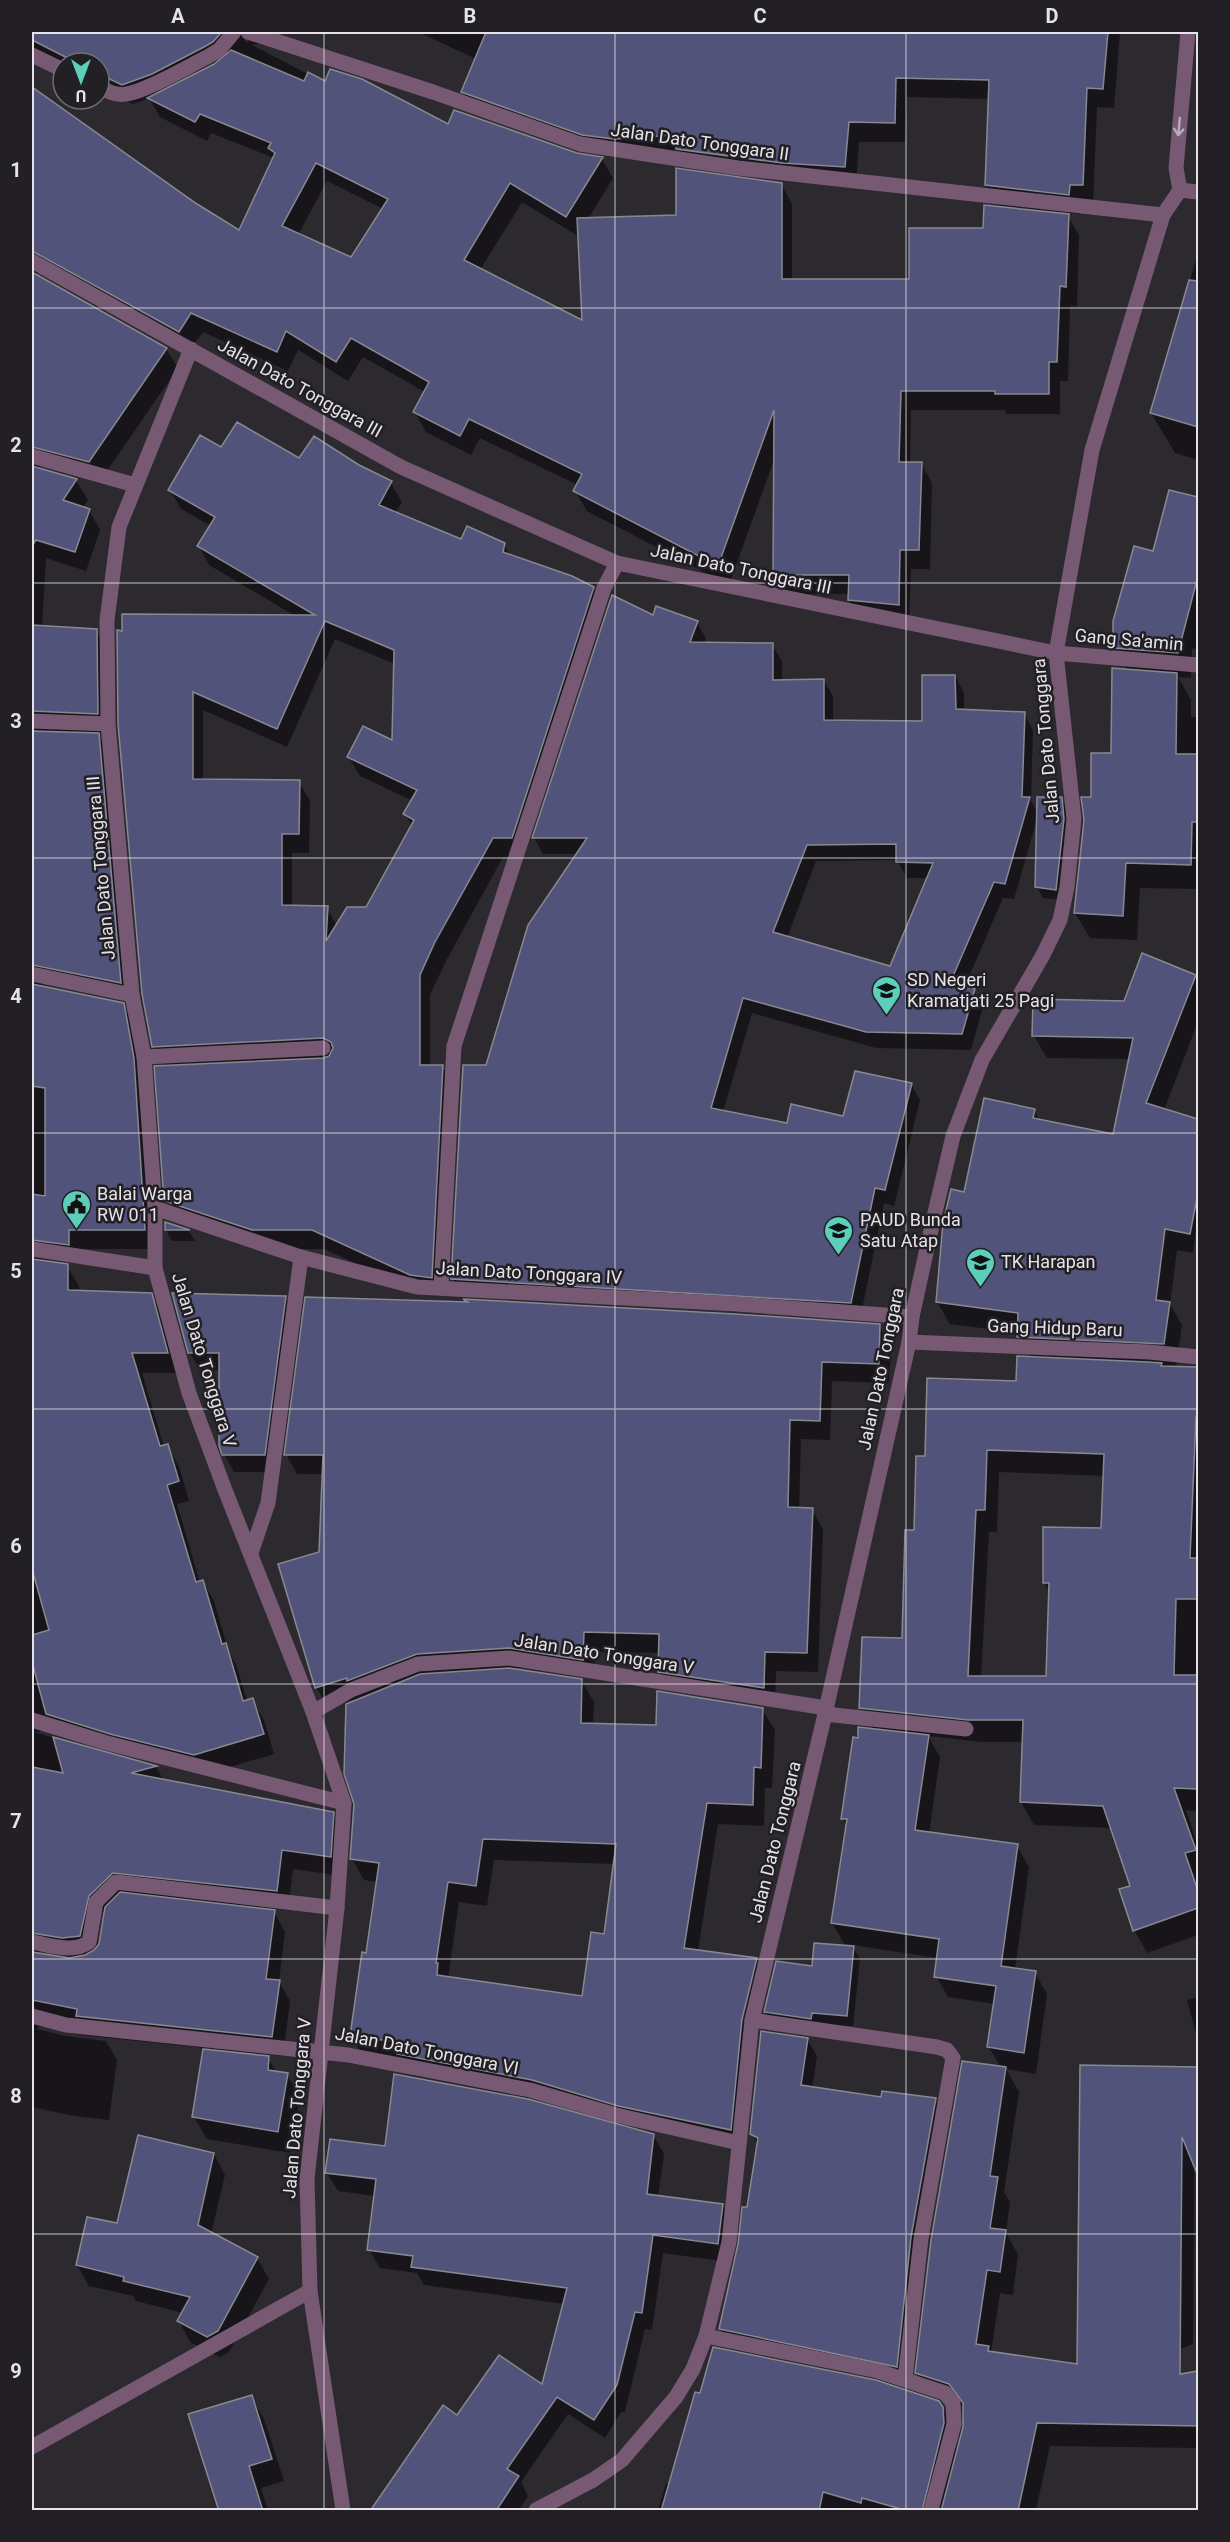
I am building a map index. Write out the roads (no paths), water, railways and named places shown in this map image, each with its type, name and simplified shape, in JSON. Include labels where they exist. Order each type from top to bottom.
[{"type":"street","points":[[111,92],[123,95],[136,91],[209,56],[219,50],[234,32]]},
{"type":"street","name":"Jalan Dato Tonggara II","points":[[248,32],[433,92],[580,144],[738,168],[1163,215]]},
{"type":"street","points":[[1188,32],[1176,168],[1180,190],[1198,192]]},
{"type":"street","points":[[32,55],[51,64]]},
{"type":"street","name":"Jalan Dato Tonggara","points":[[536,2511],[554,2506],[622,2460],[676,2397],[693,2369],[706,2336],[729,2242],[752,2020],[826,1711],[953,1136],[982,1060],[1043,955],[1060,920],[1067,887],[1074,819],[1056,654],[1092,450],[1163,215],[1180,190]]},
{"type":"street","points":[[32,261],[191,349]]},
{"type":"street","name":"Jalan Dato Tonggara III","points":[[155,1208],[144,1057],[132,995],[108,724],[107,620],[119,526],[191,349],[401,467],[617,563],[1056,654]]},
{"type":"street","points":[[32,456],[135,485]]},
{"type":"street","points":[[441,1288],[454,1046],[604,588],[617,563]]},
{"type":"street","name":"Gang Sa'amin","points":[[1056,654],[1198,665]]},
{"type":"street","points":[[32,720],[108,724]]},
{"type":"street","points":[[32,974],[132,995]]},
{"type":"street","points":[[144,1057],[323,1048]]},
{"type":"street","name":"Jalan Dato Tonggara IV","points":[[155,1208],[301,1257],[417,1287],[724,1303],[912,1317]]},
{"type":"street","name":"Jalan Dato Tonggara V","points":[[155,1208],[155,1268],[189,1393],[313,1712],[344,1803],[337,1908],[307,2179],[310,2291],[343,2511]]},
{"type":"street","points":[[32,1249],[155,1268]]},
{"type":"street","points":[[251,1553],[268,1503],[301,1257]]},
{"type":"street","name":"Gang Hidup Baru","points":[[909,1342],[1149,1352],[1198,1357]]},
{"type":"street","name":"Jalan Dato Tonggara V","points":[[313,1712],[351,1690],[418,1664],[508,1658],[826,1711],[966,1729]]},
{"type":"street","points":[[32,1720],[107,1743],[344,1803]]},
{"type":"street","points":[[32,1942],[73,1948],[89,1942],[96,1902],[116,1882],[337,1908]]},
{"type":"street","name":"Jalan Dato Tonggara VI","points":[[32,2016],[66,2025],[321,2050],[530,2090],[616,2115],[739,2144]]},
{"type":"street","points":[[752,2020],[937,2047],[947,2050],[953,2058],[921,2239],[904,2379]]},
{"type":"street","points":[[32,2447],[310,2291]]},
{"type":"street","points":[[706,2336],[878,2371],[945,2393],[953,2403],[954,2424],[931,2511]]},
{"type":"place","name":"SD Negeri Kramatjati 25 Pagi","points":[[886,1016]]},
{"type":"place","name":"Balai Warga RW 011","points":[[76,1230]]},
{"type":"place","name":"PAUD Bunda Satu Atap","points":[[839,1256]]},
{"type":"place","name":"TK Harapan","points":[[980,1288]]}]
